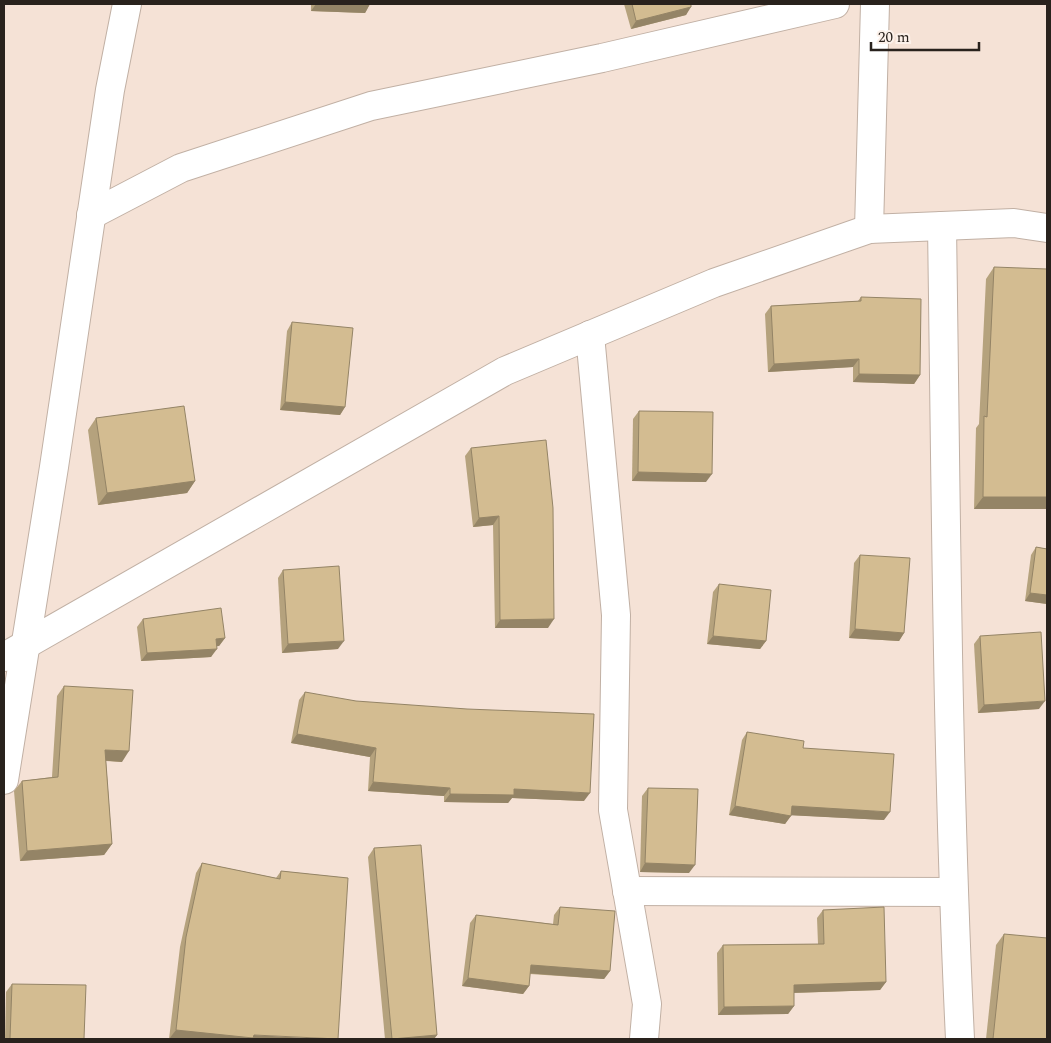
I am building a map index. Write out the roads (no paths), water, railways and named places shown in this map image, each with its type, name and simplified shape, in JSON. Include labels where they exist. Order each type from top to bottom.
[{"type":"street","points":[[4,780],[14,652],[56,457],[110,90],[127,4]]},
{"type":"street","points":[[92,215],[181,168],[370,106],[602,58],[835,4]]},
{"type":"street","points":[[869,229],[875,4]]},
{"type":"street","points":[[14,652],[505,371],[714,283],[869,229],[1014,223],[1047,228]]},
{"type":"street","points":[[942,226],[953,892],[960,1039]]},
{"type":"street","points":[[590,335],[616,614],[613,810],[647,1004],[644,1039]]},
{"type":"street","points":[[627,891],[953,892]]}]
